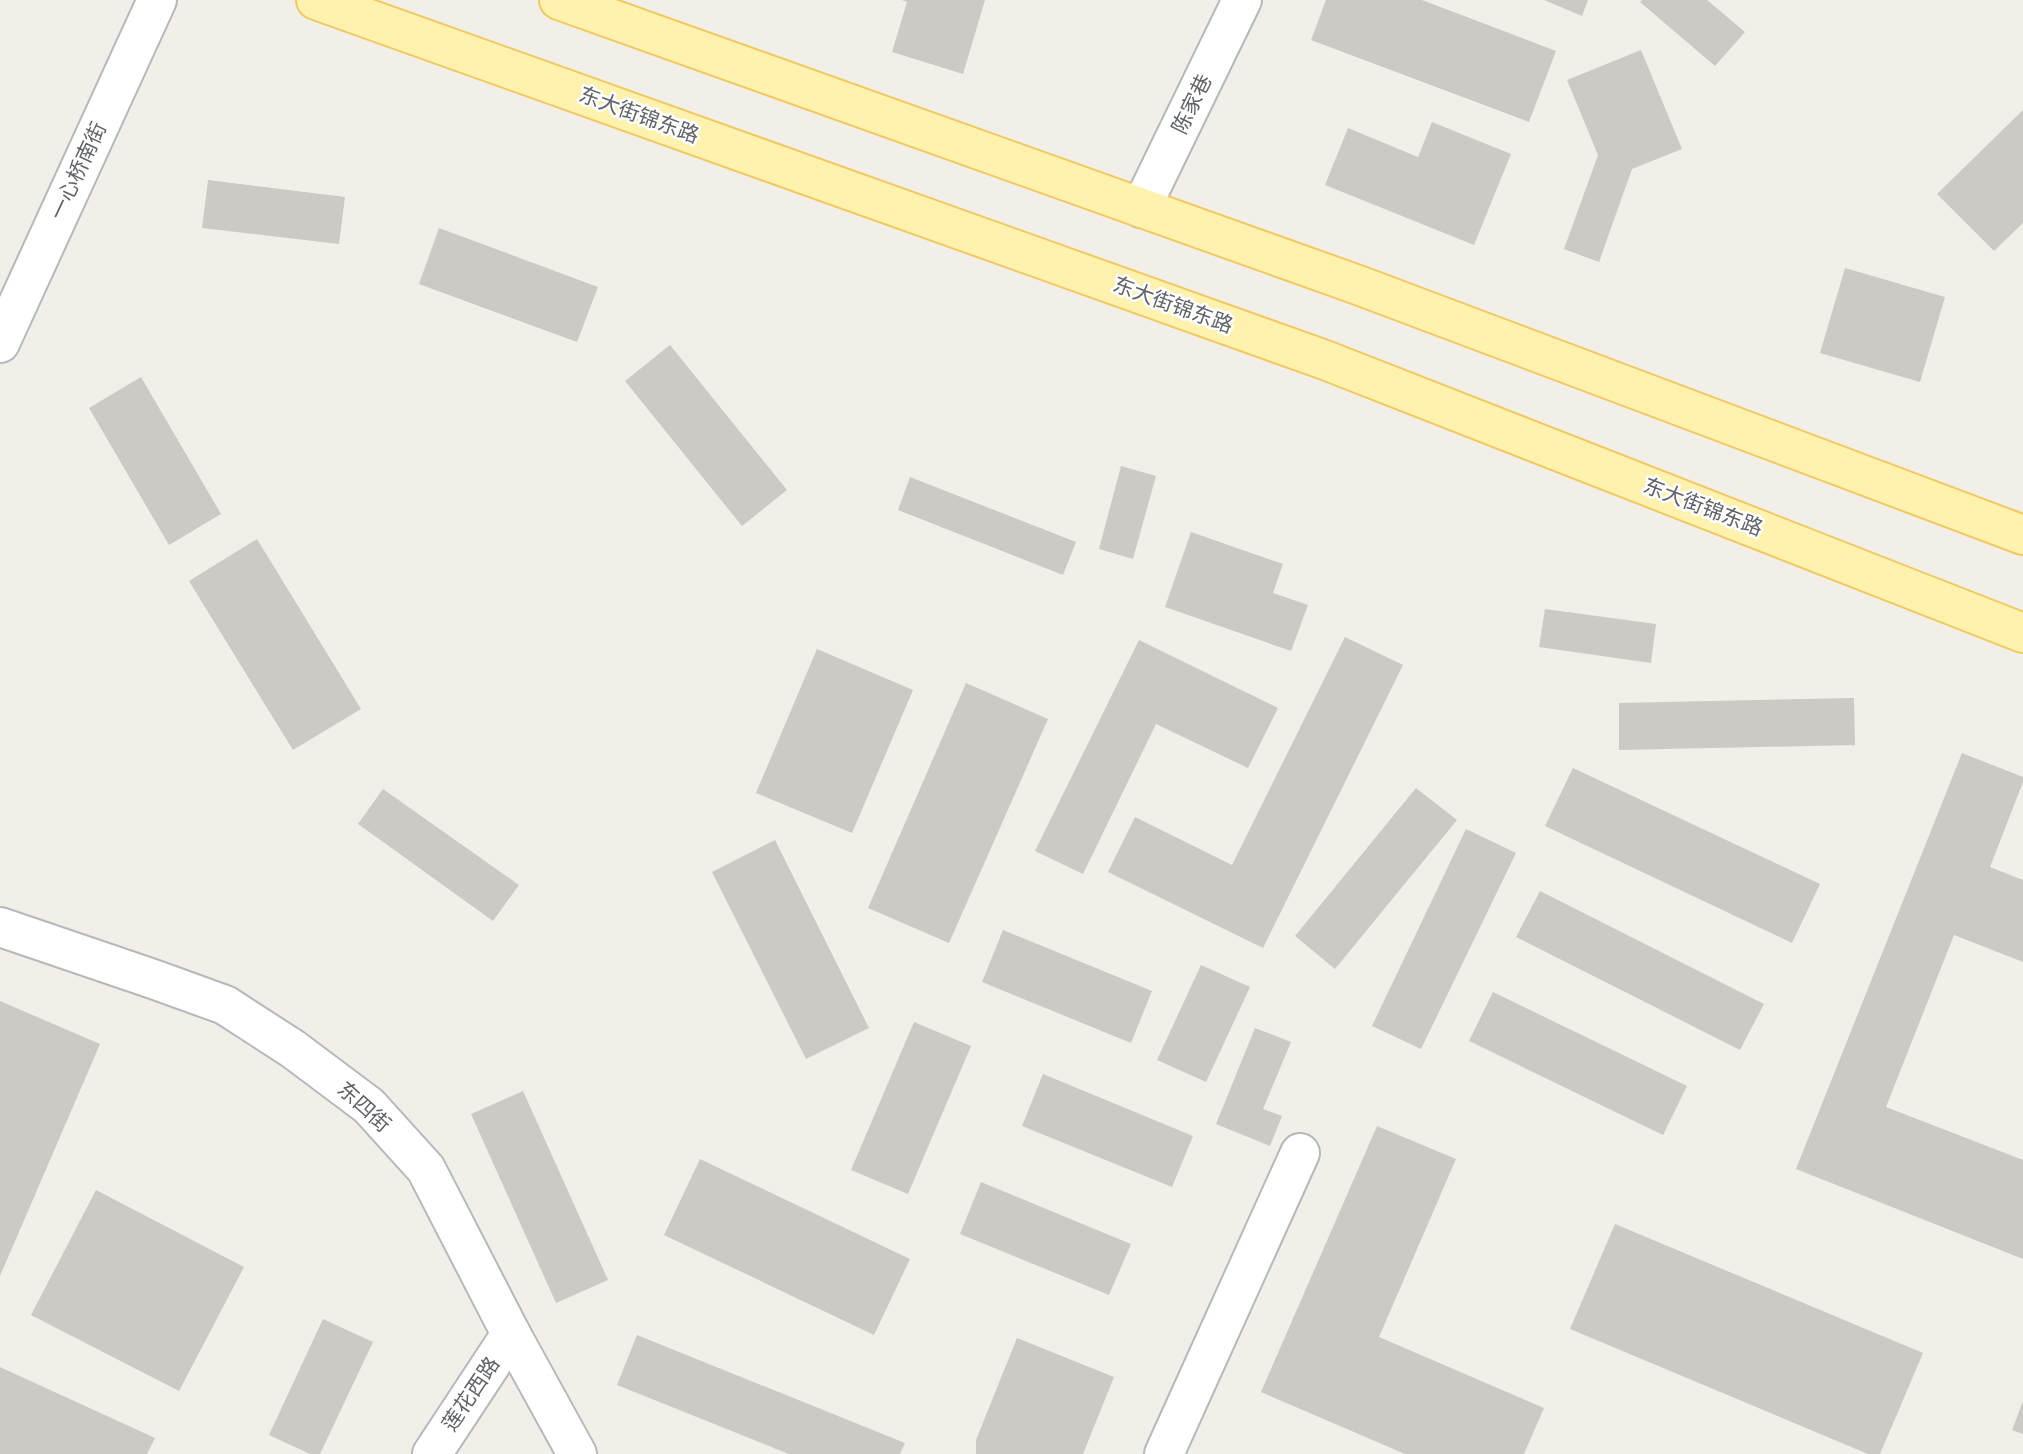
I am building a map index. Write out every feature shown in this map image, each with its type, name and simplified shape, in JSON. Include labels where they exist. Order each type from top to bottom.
[{"type":"main road","name":"东大街锦东路","points":[[316,0],[1325,360],[2023,632]]},
{"type":"main road","points":[[559,0],[1358,285],[2023,535]]},
{"type":"street","name":"一心桥南街","points":[[0,342],[157,0]]},
{"type":"street","name":"陈家巷","points":[[1141,208],[1242,0]]},
{"type":"street","name":"东四街","points":[[0,927],[225,1005],[293,1049],[369,1106],[426,1169],[511,1334],[577,1454]]},
{"type":"street","points":[[1164,1454],[1300,1153]]},
{"type":"street","name":"莲花西路","points":[[432,1454],[511,1334]]},
{"type":"building","points":[[902,0],[985,0],[963,74],[892,52],[907,2]]},
{"type":"building","points":[[1326,0],[1422,0],[1556,51],[1529,122],[1311,40]]},
{"type":"building","points":[[1544,0],[1588,0],[1582,16]]},
{"type":"building","points":[[1707,0],[1745,32],[1715,66],[1640,2]]},
{"type":"building","points":[[1641,50],[1682,149],[1632,169],[1599,262],[1564,249],[1598,155],[1567,80]]},
{"type":"building","points":[[2023,110],[2023,223],[1994,251],[1937,194]]},
{"type":"building","points":[[1432,122],[1511,154],[1474,245],[1325,185],[1348,128],[1418,157]]},
{"type":"building","points":[[208,180],[345,197],[339,244],[202,228]]},
{"type":"building","points":[[439,228],[598,287],[577,342],[419,284]]},
{"type":"building","points":[[1845,268],[1945,297],[1920,382],[1820,353]]},
{"type":"building","points":[[670,345],[787,490],[742,526],[625,381]]},
{"type":"building","points":[[141,377],[221,514],[169,545],[89,408]]},
{"type":"building","points":[[1121,466],[1156,476],[1133,559],[1099,549]]},
{"type":"building","points":[[910,477],[1076,542],[1063,575],[898,510]]},
{"type":"building","points":[[1191,532],[1283,564],[1273,593],[1308,605],[1291,651],[1165,607]]},
{"type":"building","points":[[257,539],[361,709],[293,750],[189,581]]},
{"type":"building","points":[[1545,609],[1656,624],[1651,663],[1539,647]]},
{"type":"building","points":[[1345,637],[1403,665],[1263,948],[1108,872],[1135,817],[1232,865]]},
{"type":"building","points":[[1139,640],[1278,708],[1248,768],[1156,724],[1083,874],[1035,851]]},
{"type":"building","points":[[817,649],[913,690],[852,833],[756,793]]},
{"type":"building","points":[[966,683],[1048,719],[949,943],[868,908]]},
{"type":"building","points":[[1854,698],[1855,745],[1619,750],[1619,703]]},
{"type":"building","points":[[1962,753],[2023,777],[1990,867],[2023,880],[2023,962],[1954,935],[1886,1107],[2023,1160],[2023,1259],[1796,1169]]},
{"type":"building","points":[[1573,768],[1820,884],[1792,943],[1545,826]]},
{"type":"building","points":[[1416,788],[1457,820],[1335,969],[1295,936]]},
{"type":"building","points":[[383,789],[519,885],[493,921],[358,824]]},
{"type":"building","points":[[1466,829],[1516,853],[1421,1049],[1372,1026]]},
{"type":"building","points":[[775,840],[869,1028],[806,1059],[712,872]]},
{"type":"building","points":[[1540,891],[1764,1004],[1740,1050],[1516,937]]},
{"type":"building","points":[[1003,930],[1152,991],[1131,1043],[982,982]]},
{"type":"building","points":[[1201,965],[1250,987],[1206,1082],[1157,1060]]},
{"type":"building","points":[[1493,992],[1687,1086],[1663,1135],[1469,1041]]},
{"type":"building","points":[[0,1001],[100,1044],[0,1276]]},
{"type":"building","points":[[914,1022],[971,1046],[908,1194],[851,1170]]},
{"type":"building","points":[[1255,1028],[1291,1042],[1263,1109],[1282,1116],[1270,1146],[1216,1124]]},
{"type":"building","points":[[1043,1074],[1193,1136],[1172,1187],[1022,1126]]},
{"type":"building","points":[[523,1091],[608,1280],[556,1303],[471,1114]]},
{"type":"building","points":[[1377,1126],[1456,1159],[1379,1337],[1544,1408],[1524,1454],[1405,1454],[1261,1392]]},
{"type":"building","points":[[700,1159],[910,1259],[874,1335],[664,1235]]},
{"type":"building","points":[[981,1182],[1131,1244],[1109,1295],[960,1234]]},
{"type":"building","points":[[96,1190],[244,1267],[179,1391],[31,1315]]},
{"type":"building","points":[[1615,1224],[1923,1353],[1880,1454],[1868,1454],[1570,1329]]},
{"type":"building","points":[[323,1319],[373,1342],[320,1454],[310,1454],[269,1435]]},
{"type":"building","points":[[637,1335],[905,1443],[900,1454],[789,1454],[617,1385]]},
{"type":"building","points":[[1017,1338],[1114,1377],[1083,1454],[976,1454],[976,1440]]},
{"type":"building","points":[[0,1367],[155,1438],[147,1454],[0,1454]]},
{"type":"building","points":[[2023,1401],[2023,1434],[2012,1430]]}]
